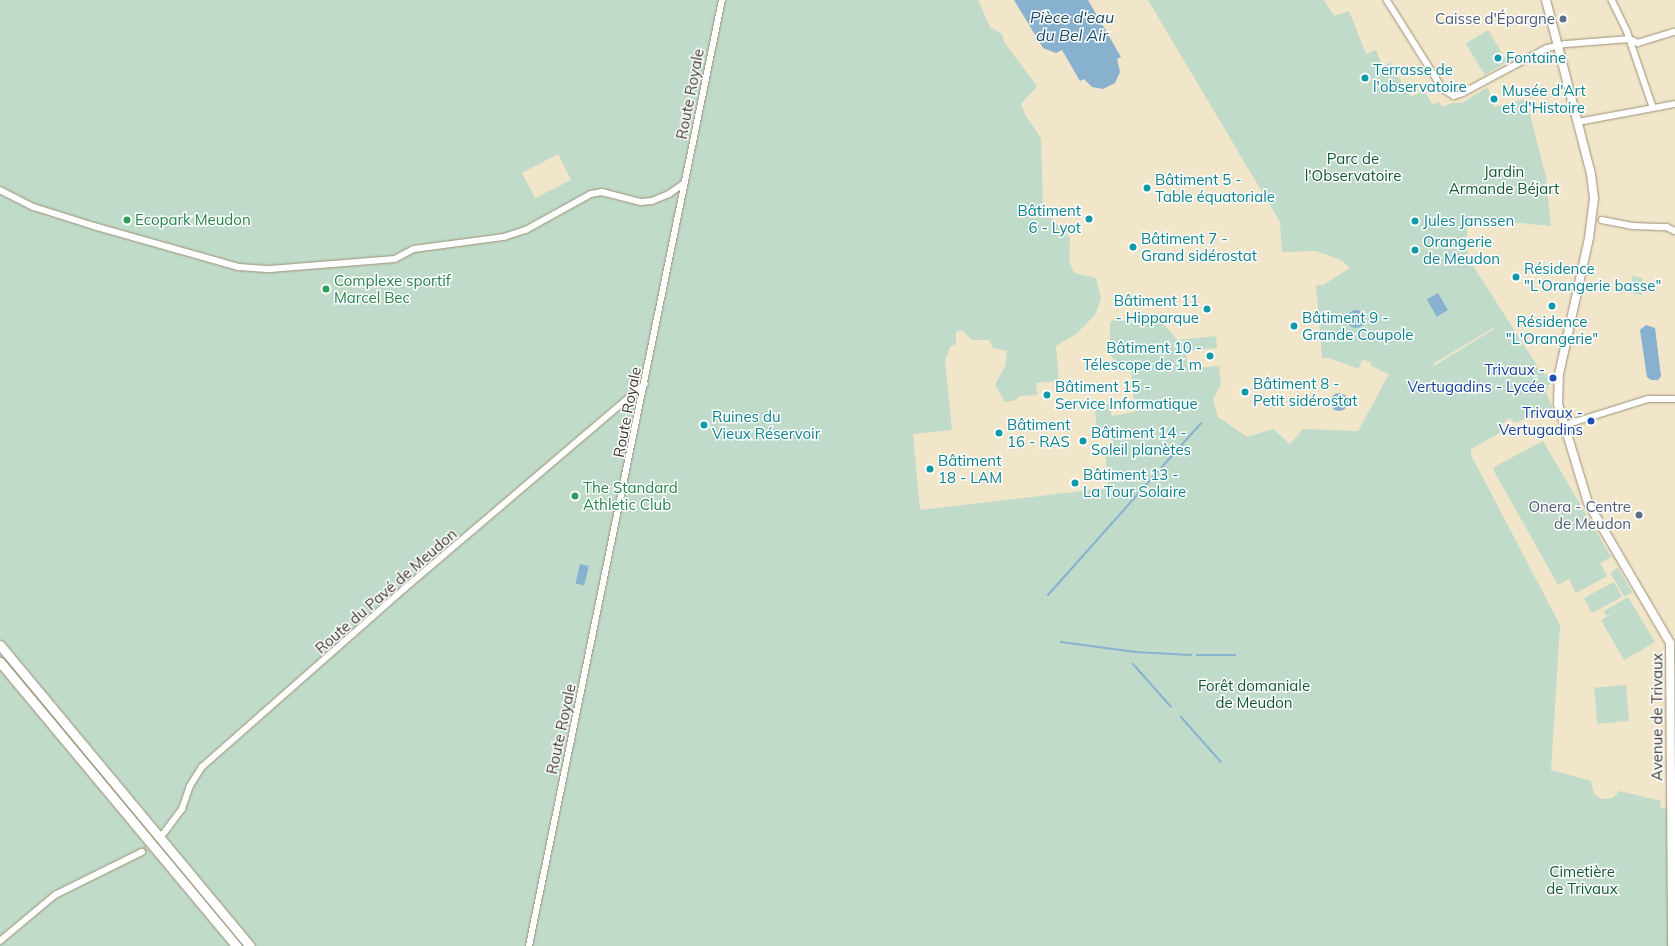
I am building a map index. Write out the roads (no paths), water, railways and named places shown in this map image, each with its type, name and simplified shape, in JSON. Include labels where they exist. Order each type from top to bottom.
[{"type":"highway","points":[[0,645],[250,946]]},
{"type":"highway","points":[[0,662],[237,946]]},
{"type":"main road","name":"Avenue de Trivaux","points":[[1546,0],[1578,122],[1594,198],[1581,277],[1559,374],[1558,404],[1588,502],[1662,629],[1671,649],[1672,946]]},
{"type":"street","name":"Route Royale","points":[[529,946],[722,0]]},
{"type":"street","points":[[1387,0],[1443,89],[1451,95],[1461,95],[1547,48],[1630,39],[1638,43],[1675,32]]},
{"type":"street","points":[[1612,0],[1630,39],[1653,108]]},
{"type":"street","points":[[1578,122],[1675,104]]},
{"type":"street","points":[[0,190],[34,207],[94,226],[239,267],[271,269],[395,259],[414,249],[504,237],[526,230],[591,194],[602,192],[641,202],[652,201],[669,194],[685,183]]},
{"type":"street","points":[[1602,220],[1633,226],[1667,227],[1675,231]]},
{"type":"street","name":"Route du Pavé de Meudon","points":[[164,833],[182,809],[190,786],[202,766],[404,590],[574,447],[645,383]]},
{"type":"street","points":[[1565,425],[1648,399],[1675,399]]},
{"type":"street","points":[[0,941],[55,895],[142,852]]},
{"type":"water","name":"Pièce d'eau du Bel Air","points":[[1014,0],[1088,0],[1121,57],[1117,59],[1120,72],[1115,83],[1103,89],[1092,87],[1084,79],[1080,81],[1062,50],[1056,53],[1043,48]]},
{"type":"water","points":[[1438,293],[1448,310],[1437,317],[1427,300]]},
{"type":"water","points":[[1356,310],[1362,313],[1365,319],[1362,325],[1356,328],[1350,325],[1347,319],[1350,313]]},
{"type":"water","points":[[1646,325],[1655,328],[1661,376],[1658,380],[1651,380],[1647,377],[1640,330]]},
{"type":"water","points":[[1339,393],[1345,396],[1348,402],[1345,408],[1339,411],[1333,408],[1330,402],[1333,396]]},
{"type":"water","points":[[580,564],[589,566],[584,586],[576,583]]},
{"type":"waterway","points":[[1048,595],[1201,423]]},
{"type":"waterway","points":[[1061,642],[1135,652],[1191,655]]},
{"type":"waterway","points":[[1197,655],[1235,655]]},
{"type":"waterway","points":[[1133,664],[1171,707]]},
{"type":"waterway","points":[[1181,717],[1221,762]]},
{"type":"tunnel","points":[[142,852],[161,835]]},
{"type":"place","name":"Caisse d'Épargne","points":[[1563,19]]},
{"type":"place","name":"Fontaine","points":[[1498,58]]},
{"type":"place","name":"Terrasse de l'observatoire","points":[[1365,78]]},
{"type":"place","name":"Musée d'Art et d'Histoire","points":[[1494,99]]},
{"type":"place","name":"Bâtiment 5 - Table équatoriale","points":[[1147,188]]},
{"type":"place","name":"Bâtiment 6 - Lyot","points":[[1089,219]]},
{"type":"place","name":"Ecopark Meudon","points":[[127,220]]},
{"type":"place","name":"Jules Janssen","points":[[1415,221]]},
{"type":"place","name":"Bâtiment 7 - Grand sidérostat","points":[[1133,247]]},
{"type":"place","name":"Orangerie de Meudon","points":[[1415,250]]},
{"type":"place","name":"Résidence \"L'Orangerie basse\"","points":[[1516,277]]},
{"type":"place","name":"Complexe sportif Marcel Bec","points":[[326,289]]},
{"type":"place","name":"Résidence \"L'Orangerie\"","points":[[1552,306]]},
{"type":"place","name":"Bâtiment 11 - Hipparque","points":[[1207,309]]},
{"type":"place","name":"Bâtiment 9 - Grande Coupole","points":[[1294,326]]},
{"type":"place","name":"Bâtiment 10 - Télescope de 1 m","points":[[1210,356]]},
{"type":"place","name":"Trivaux - Vertugadins - Lycée","points":[[1553,378]]},
{"type":"place","name":"Bâtiment 8 - Petit sidérostat","points":[[1245,392]]},
{"type":"place","name":"Bâtiment 15 - Service Informatique","points":[[1047,395]]},
{"type":"place","name":"Trivaux - Vertugadins","points":[[1591,421]]},
{"type":"place","name":"Ruines du Vieux Réservoir","points":[[704,425]]},
{"type":"place","name":"Bâtiment 16 - RAS","points":[[999,433]]},
{"type":"place","name":"Bâtiment 14 - Soleil planètes","points":[[1083,441]]},
{"type":"place","name":"Bâtiment 18 - LAM","points":[[930,469]]},
{"type":"place","name":"Bâtiment 13 - La Tour Solaire","points":[[1075,483]]},
{"type":"place","name":"The Standard Athletic Club","points":[[575,496]]},
{"type":"place","name":"Onera - Centre de Meudon","points":[[1639,515]]},
{"type":"park label","name":"Parc de l'Observatoire","points":[[1353,166]]},
{"type":"park label","name":"Jardin Armande Béjart","points":[[1504,180]]},
{"type":"park label","name":"Forêt domaniale de Meudon","points":[[1254,694]]},
{"type":"park label","name":"Cimetière de Trivaux","points":[[1582,880]]}]
